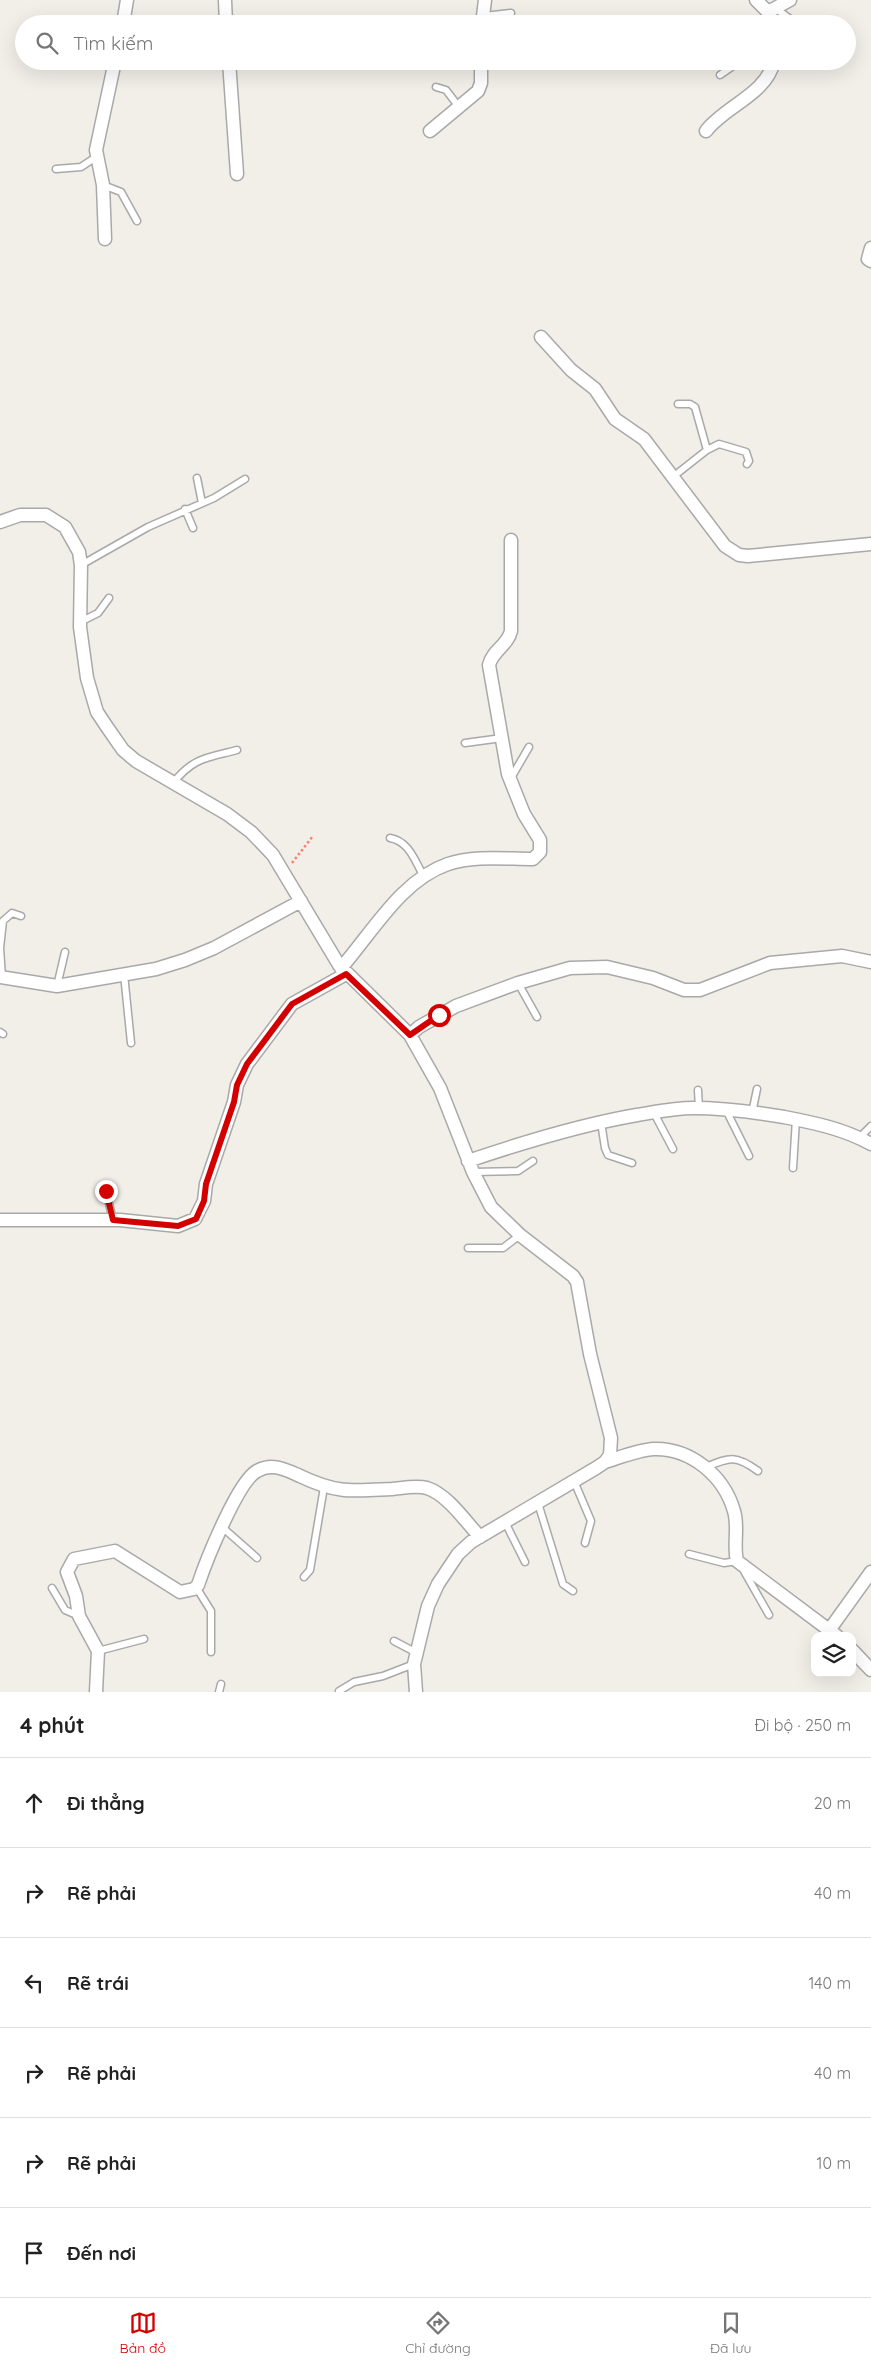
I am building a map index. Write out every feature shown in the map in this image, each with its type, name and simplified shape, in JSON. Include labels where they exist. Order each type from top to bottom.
[{"type":"street","points":[[124,15],[127,0]]},
{"type":"street","points":[[225,0],[226,15]]},
{"type":"street","points":[[484,15],[485,0]]},
{"type":"street","points":[[756,0],[770,15]]},
{"type":"street","points":[[776,15],[790,0]]},
{"type":"street","points":[[105,239],[103,185],[96,157],[113,70]]},
{"type":"street","points":[[230,70],[237,174]]},
{"type":"street","points":[[430,131],[478,91],[481,83],[481,70]]},
{"type":"street","points":[[706,131],[762,84],[772,70]]},
{"type":"street","points":[[871,248],[868,253],[868,259],[871,261]]},
{"type":"street","points":[[541,337],[571,370],[595,389],[615,419],[644,439],[674,476],[716,536],[725,546],[739,555],[748,556],[871,544]]},
{"type":"street","points":[[0,522],[20,515],[40,515],[57,519],[66,527],[76,545],[81,565],[80,622],[88,678],[97,712],[123,750],[136,761],[227,814],[251,832],[273,855],[344,971],[410,1035],[440,1088],[470,1166],[491,1207],[520,1235],[568,1271],[577,1282],[590,1354],[612,1438],[612,1450],[606,1462]]},
{"type":"street","points":[[0,1220],[113,1220],[178,1226],[196,1219],[204,1201],[206,1184],[234,1102],[237,1085],[247,1064],[292,1004],[344,971],[389,907],[424,877],[449,864],[495,859],[533,859],[538,856],[541,847],[540,840],[524,814],[510,779],[489,665],[492,656],[508,639],[511,631],[511,540]]},
{"type":"street","points":[[1,977],[57,986],[156,969],[185,960],[244,933],[301,901]]},
{"type":"street","points":[[410,1035],[439,1015],[518,983],[570,968],[608,967],[653,978],[684,990],[700,990],[770,963],[842,956],[871,962]]},
{"type":"street","points":[[470,1166],[536,1138],[601,1122],[654,1112],[699,1109],[726,1110],[796,1119],[845,1132],[871,1144]]},
{"type":"street","points":[[416,1692],[416,1658],[428,1606],[438,1584],[458,1554],[480,1537],[606,1462],[654,1449],[670,1450],[693,1458],[706,1467],[728,1493],[735,1513],[739,1563],[833,1632]]},
{"type":"street","points":[[96,1692],[98,1651],[79,1616],[76,1596],[67,1572],[74,1559],[115,1551],[180,1592],[196,1587],[222,1527],[246,1482],[251,1474],[259,1469],[277,1466],[324,1487],[349,1491],[427,1488],[455,1510],[480,1537]]},
{"type":"street","points":[[835,1632],[871,1572]]},
{"type":"street","points":[[856,1654],[871,1670]]},
{"type":"lane","points":[[503,15],[511,13]]},
{"type":"lane","points":[[720,75],[727,70]]},
{"type":"lane","points":[[436,87],[446,90],[458,107]]},
{"type":"lane","points":[[56,170],[82,167],[96,157]]},
{"type":"lane","points":[[103,185],[121,192],[137,221]]},
{"type":"lane","points":[[678,404],[690,404],[695,408],[707,450]]},
{"type":"lane","points":[[674,476],[707,450],[719,444],[746,452],[749,461],[747,464]]},
{"type":"lane","points":[[197,478],[202,503]]},
{"type":"lane","points":[[81,565],[148,528],[231,489],[246,479]]},
{"type":"lane","points":[[186,509],[193,528]]},
{"type":"lane","points":[[80,622],[98,613],[109,598]]},
{"type":"lane","points":[[466,743],[502,738]]},
{"type":"lane","points":[[510,779],[529,746]]},
{"type":"lane","points":[[173,783],[185,768],[194,762],[237,750]]},
{"type":"lane","points":[[390,838],[400,840],[406,845],[424,877]]},
{"type":"lane","points":[[1,977],[0,940],[3,921],[12,913],[21,916]]},
{"type":"lane","points":[[57,986],[65,952]]},
{"type":"lane","points":[[124,974],[131,1043]]},
{"type":"lane","points":[[518,983],[537,1017]]},
{"type":"lane","points":[[752,1113],[757,1089]]},
{"type":"lane","points":[[698,1090],[699,1109]]},
{"type":"lane","points":[[726,1110],[749,1156]]},
{"type":"lane","points":[[654,1112],[673,1149]]},
{"type":"lane","points":[[793,1168],[796,1119]]},
{"type":"lane","points":[[601,1122],[608,1155],[632,1163]]},
{"type":"lane","points":[[859,1138],[871,1126]]},
{"type":"lane","points":[[470,1166],[518,1171],[533,1161]]},
{"type":"lane","points":[[106,1191],[113,1220]]},
{"type":"lane","points":[[468,1248],[503,1248],[520,1235]]},
{"type":"lane","points":[[706,1467],[725,1459],[734,1458],[742,1460],[758,1471]]},
{"type":"lane","points":[[574,1481],[591,1521],[585,1543]]},
{"type":"lane","points":[[304,1578],[310,1570],[324,1487]]},
{"type":"lane","points":[[538,1503],[563,1584],[572,1591]]},
{"type":"lane","points":[[505,1522],[525,1562]]},
{"type":"lane","points":[[222,1527],[257,1558]]},
{"type":"lane","points":[[688,1554],[724,1563],[739,1563],[769,1615]]},
{"type":"lane","points":[[196,1587],[211,1611],[211,1652]]},
{"type":"lane","points":[[52,1588],[63,1607],[79,1616]]},
{"type":"lane","points":[[98,1651],[144,1640]]},
{"type":"lane","points":[[339,1691],[354,1682],[383,1676],[416,1658],[394,1641]]},
{"type":"lane","points":[[219,1692],[221,1684]]},
{"type":"path","points":[[285,872],[313,836]]},
{"type":"route","points":[[106,1191],[113,1220],[178,1226],[188,1224],[196,1219],[204,1201],[206,1184],[216,1150],[234,1102],[237,1085],[247,1064],[292,1004],[300,998],[346,974],[400,1023],[410,1035],[439,1015]]}]
